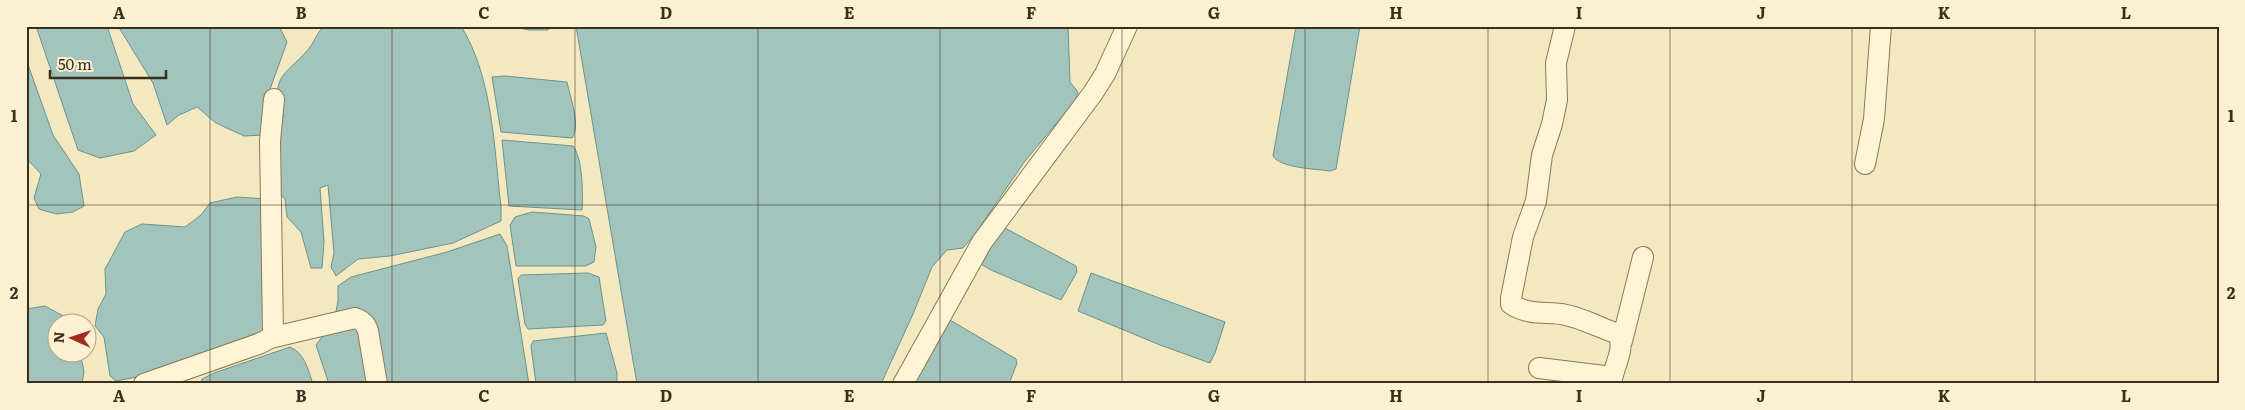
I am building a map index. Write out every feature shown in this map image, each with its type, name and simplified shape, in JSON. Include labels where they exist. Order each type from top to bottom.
[{"type":"street","points":[[903,384],[982,242],[1071,120],[1093,93],[1105,74],[1127,26]]},
{"type":"street","points":[[1565,26],[1556,63],[1557,100],[1542,155],[1536,201],[1520,253],[1510,298],[1512,304],[1528,312],[1562,314],[1576,318],[1618,334],[1622,341]]},
{"type":"street","points":[[1865,164],[1874,119],[1881,26]]},
{"type":"street","points":[[270,338],[273,326],[270,140],[274,99]]},
{"type":"street","points":[[1539,368],[1611,380],[1643,257]]},
{"type":"street","points":[[144,384],[261,343],[270,338],[355,318],[366,324],[377,384]]},
{"type":"water","points":[[36,26],[107,26],[133,104],[156,135],[134,151],[100,158],[78,150]]},
{"type":"water","points":[[118,26],[279,26],[287,42],[269,92],[263,135],[244,136],[216,123],[197,107],[179,115],[167,125],[153,83]]},
{"type":"water","points":[[324,26],[461,26],[472,46],[486,91],[494,138],[501,221],[453,243],[390,256],[358,259],[336,276],[331,267],[334,253],[328,185],[320,188],[324,242],[322,268],[311,268],[301,232],[287,217],[285,199],[274,188],[273,134],[284,116],[279,102],[279,83],[288,69],[311,46]]},
{"type":"water","points":[[510,26],[550,26],[548,30],[529,30]]},
{"type":"water","points":[[576,26],[1068,26],[1070,82],[1078,92],[1075,101],[1025,161],[975,234],[963,248],[947,250],[932,267],[881,384],[637,384]]},
{"type":"water","points":[[1296,26],[1360,26],[1336,169],[1330,171],[1290,165],[1277,160],[1273,156]]},
{"type":"water","points":[[26,59],[53,135],[79,174],[84,206],[73,212],[56,214],[39,209],[34,198],[41,174],[26,158]]},
{"type":"water","points":[[505,76],[567,82],[575,119],[572,138],[501,132],[492,77]]},
{"type":"water","points":[[502,140],[573,146],[581,168],[582,210],[509,206]]},
{"type":"water","points":[[237,197],[267,199],[270,208],[261,230],[265,256],[265,332],[152,374],[116,381],[110,376],[104,337],[98,330],[98,309],[106,294],[105,269],[125,232],[142,224],[185,227],[201,215],[210,203]]},
{"type":"water","points":[[532,212],[584,216],[589,219],[596,247],[594,262],[585,266],[516,266],[510,225],[515,217]]},
{"type":"water","points":[[1001,226],[1076,266],[1077,272],[1061,300],[979,263]]},
{"type":"water","points":[[500,234],[507,246],[529,384],[329,384],[316,345],[334,321],[338,301],[338,286],[351,277],[447,252]]},
{"type":"water","points":[[588,273],[599,277],[606,321],[603,325],[528,329],[525,324],[518,279],[521,275]]},
{"type":"water","points":[[1091,273],[1225,322],[1210,363],[1160,345],[1078,311]]},
{"type":"water","points":[[45,306],[56,312],[48,312],[48,362],[82,362],[84,371],[82,384],[26,384],[26,309]]},
{"type":"water","points":[[950,320],[1016,359],[1017,363],[1009,384],[909,384]]},
{"type":"water","points":[[606,333],[617,373],[617,384],[536,384],[531,346],[533,341]]},
{"type":"water","points":[[290,347],[303,358],[313,384],[200,384],[202,379],[214,373]]}]
